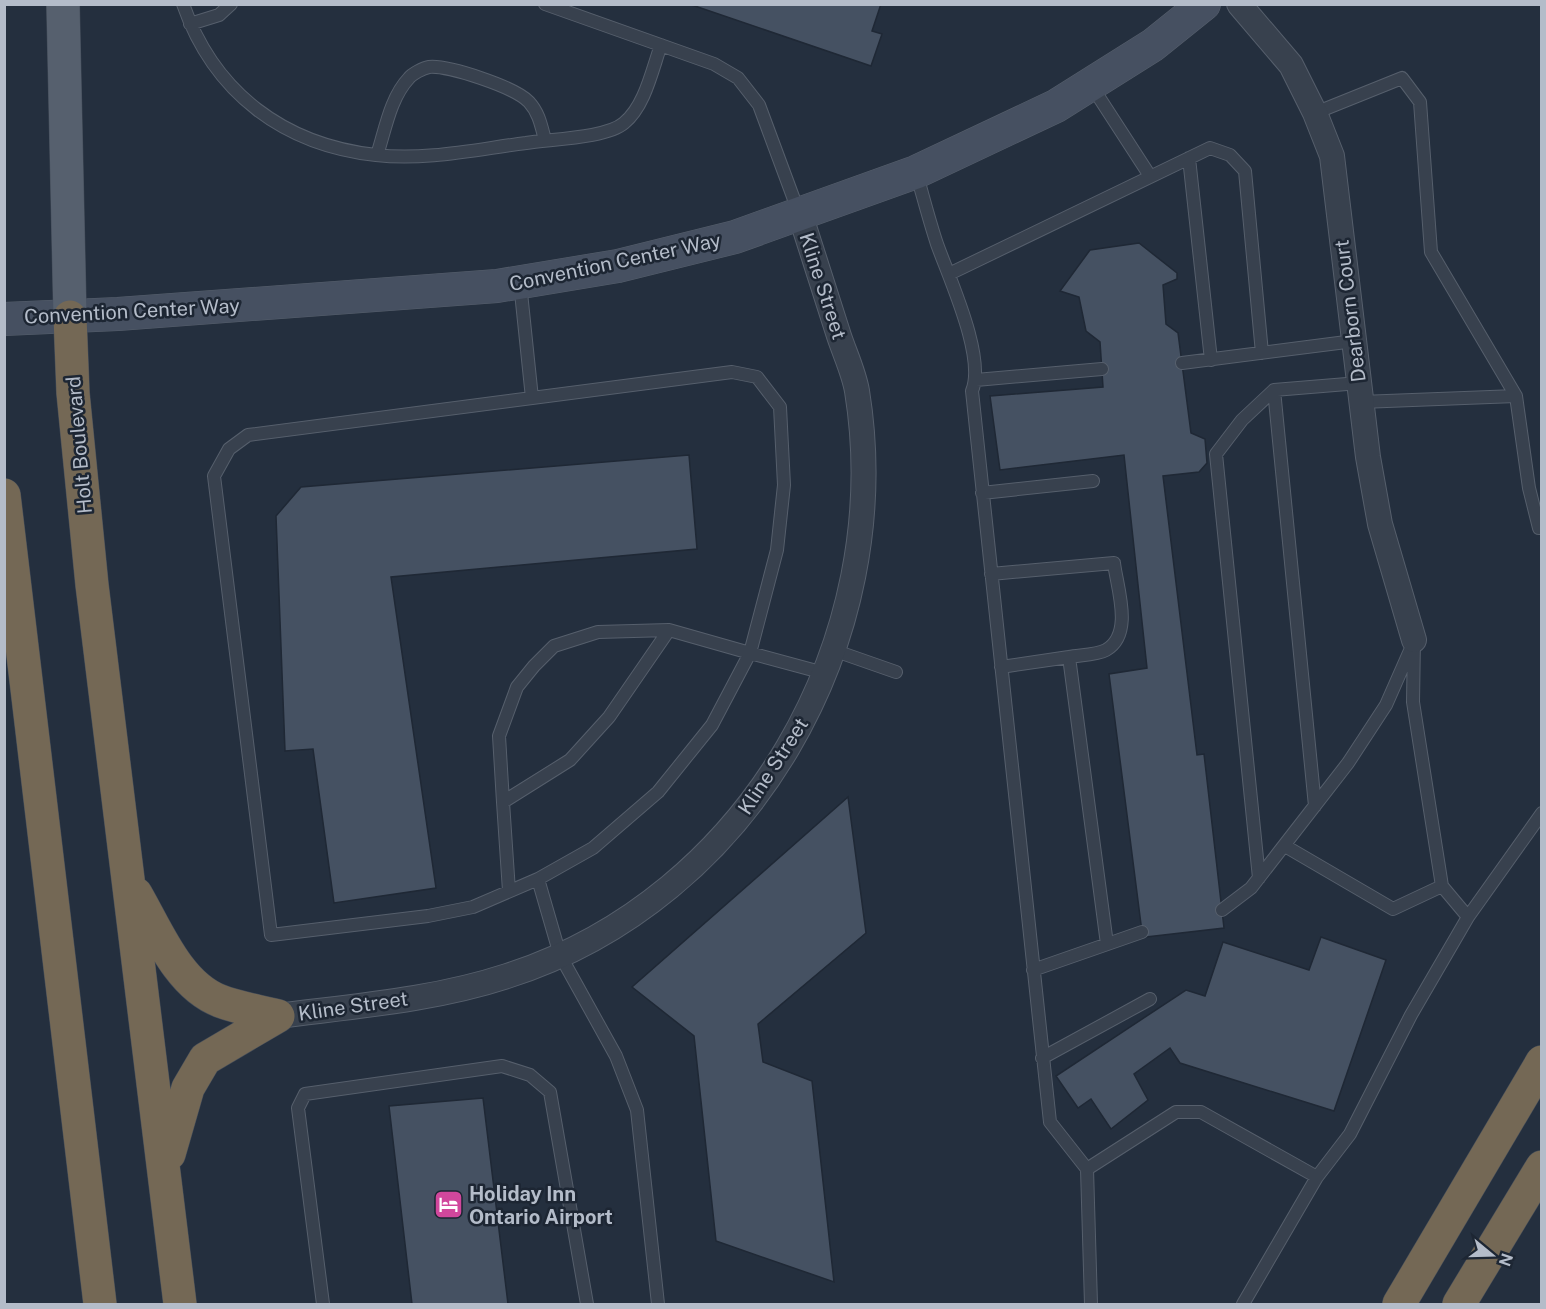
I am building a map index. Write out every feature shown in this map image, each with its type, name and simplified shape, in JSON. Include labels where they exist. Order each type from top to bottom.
[{"type":"highway","name":"Holt Boulevard","points":[[70,317],[73,393],[91,573],[180,1305]]},
{"type":"highway","points":[[4,495],[100,1305]]},
{"type":"highway","points":[[129,882],[183,973],[199,990],[219,1001],[278,1016]]},
{"type":"highway","points":[[164,1170],[188,1088],[205,1059],[278,1016]]},
{"type":"highway","points":[[1399,1305],[1542,1062]]},
{"type":"highway","points":[[1459,1305],[1542,1167]]},
{"type":"main road","name":"Holt Boulevard","points":[[63,4],[70,317]]},
{"type":"street","name":"Convention Center Way","points":[[4,319],[70,317],[497,286],[618,266],[735,237],[916,172],[1056,106],[1153,45],[1204,4]]},
{"type":"street","name":"Dearborn Court","points":[[1239,4],[1291,65],[1315,113],[1332,156],[1368,457],[1380,524],[1414,640]]},
{"type":"street","name":"Kline Street","points":[[278,1016],[439,995],[509,976],[561,955],[622,922],[682,879],[734,825],[778,767],[811,706],[833,650],[850,587],[859,534],[863,462],[856,389],[800,214]]},
{"type":"lane","points":[[183,4],[190,24],[206,55],[231,89],[265,116],[304,138],[339,149],[377,155],[412,156],[545,140],[602,132],[623,124],[638,106],[661,45]]},
{"type":"lane","points":[[190,24],[219,15],[231,4]]},
{"type":"lane","points":[[545,4],[714,64],[738,78],[759,105],[800,214]]},
{"type":"lane","points":[[377,155],[395,101],[409,77],[427,67],[446,68],[505,88],[528,100],[540,117],[545,140]]},
{"type":"lane","points":[[1315,113],[1402,78],[1420,102],[1431,252],[1516,396],[1529,488],[1539,528],[1542,528]]},
{"type":"lane","points":[[1090,84],[1150,176]]},
{"type":"lane","points":[[949,274],[1210,148],[1230,155],[1245,171],[1262,353]]},
{"type":"lane","points":[[1189,158],[1211,360]]},
{"type":"lane","points":[[916,172],[964,315],[976,380],[972,391],[1042,1058],[1050,1122],[1088,1169],[1091,1305]]},
{"type":"lane","points":[[520,282],[532,398]]},
{"type":"lane","points":[[1182,363],[1354,341]]},
{"type":"lane","points":[[976,380],[1102,369]]},
{"type":"lane","points":[[732,372],[758,377],[780,407],[784,485],[777,550],[750,653],[712,725],[658,792],[593,848],[538,879],[473,907],[428,916],[271,934],[214,476],[229,449],[248,435],[732,372]]},
{"type":"lane","points":[[1259,878],[1216,454],[1242,420],[1274,390],[1516,396]]},
{"type":"lane","points":[[1274,390],[1316,806]]},
{"type":"lane","points":[[982,493],[1093,481]]},
{"type":"lane","points":[[991,574],[1114,563],[1123,627],[1116,641],[1106,650],[1001,667]]},
{"type":"lane","points":[[509,891],[499,736],[517,687],[554,646],[598,632],[669,630],[824,674]]},
{"type":"lane","points":[[503,802],[570,760],[609,717],[669,630]]},
{"type":"lane","points":[[1222,910],[1251,888],[1348,763],[1386,705],[1414,640]]},
{"type":"lane","points":[[1414,640],[1413,702],[1442,886],[1468,918]]},
{"type":"lane","points":[[833,650],[896,672]]},
{"type":"lane","points":[[1069,657],[1107,944]]},
{"type":"lane","points":[[1243,1305],[1317,1177],[1350,1134],[1411,1015],[1468,918],[1542,813]]},
{"type":"lane","points":[[1285,846],[1393,909],[1442,886]]},
{"type":"lane","points":[[538,879],[561,955],[616,1056],[637,1110],[658,1305]]},
{"type":"lane","points":[[1033,970],[1142,932]]},
{"type":"lane","points":[[1042,1058],[1150,999]]},
{"type":"lane","points":[[323,1305],[298,1108],[305,1094],[502,1066],[530,1075],[550,1092],[587,1305]]},
{"type":"lane","points":[[1088,1169],[1176,1112],[1202,1112],[1317,1177]]},
{"type":"building","points":[[689,4],[881,4],[872,31],[882,34],[871,66]]},
{"type":"building","points":[[1139,243],[1177,273],[1177,279],[1163,285],[1166,324],[1178,333],[1191,433],[1205,439],[1207,463],[1199,472],[1163,476],[1197,755],[1204,754],[1224,928],[1146,937],[1142,932],[1109,674],[1147,668],[1124,455],[1000,470],[990,396],[1103,387],[1100,342],[1086,331],[1079,297],[1060,291],[1090,250]]},
{"type":"building","points":[[689,455],[697,549],[391,577],[436,888],[334,903],[313,749],[285,751],[276,516],[301,487]]},
{"type":"building","points":[[848,797],[866,933],[758,1024],[763,1062],[812,1081],[834,1282],[716,1241],[694,1036],[632,987]]},
{"type":"building","points":[[1321,937],[1386,960],[1334,1111],[1180,1063],[1170,1048],[1134,1074],[1148,1100],[1111,1129],[1091,1099],[1078,1108],[1056,1076],[1186,990],[1205,996],[1223,942],[1309,970]]},
{"type":"building","name":"Holiday Inn Ontario Airport","points":[[483,1098],[508,1304],[412,1304],[389,1106]]},
{"type":"place","name":"Holiday Inn Ontario Airport","points":[[448,1205]]}]
